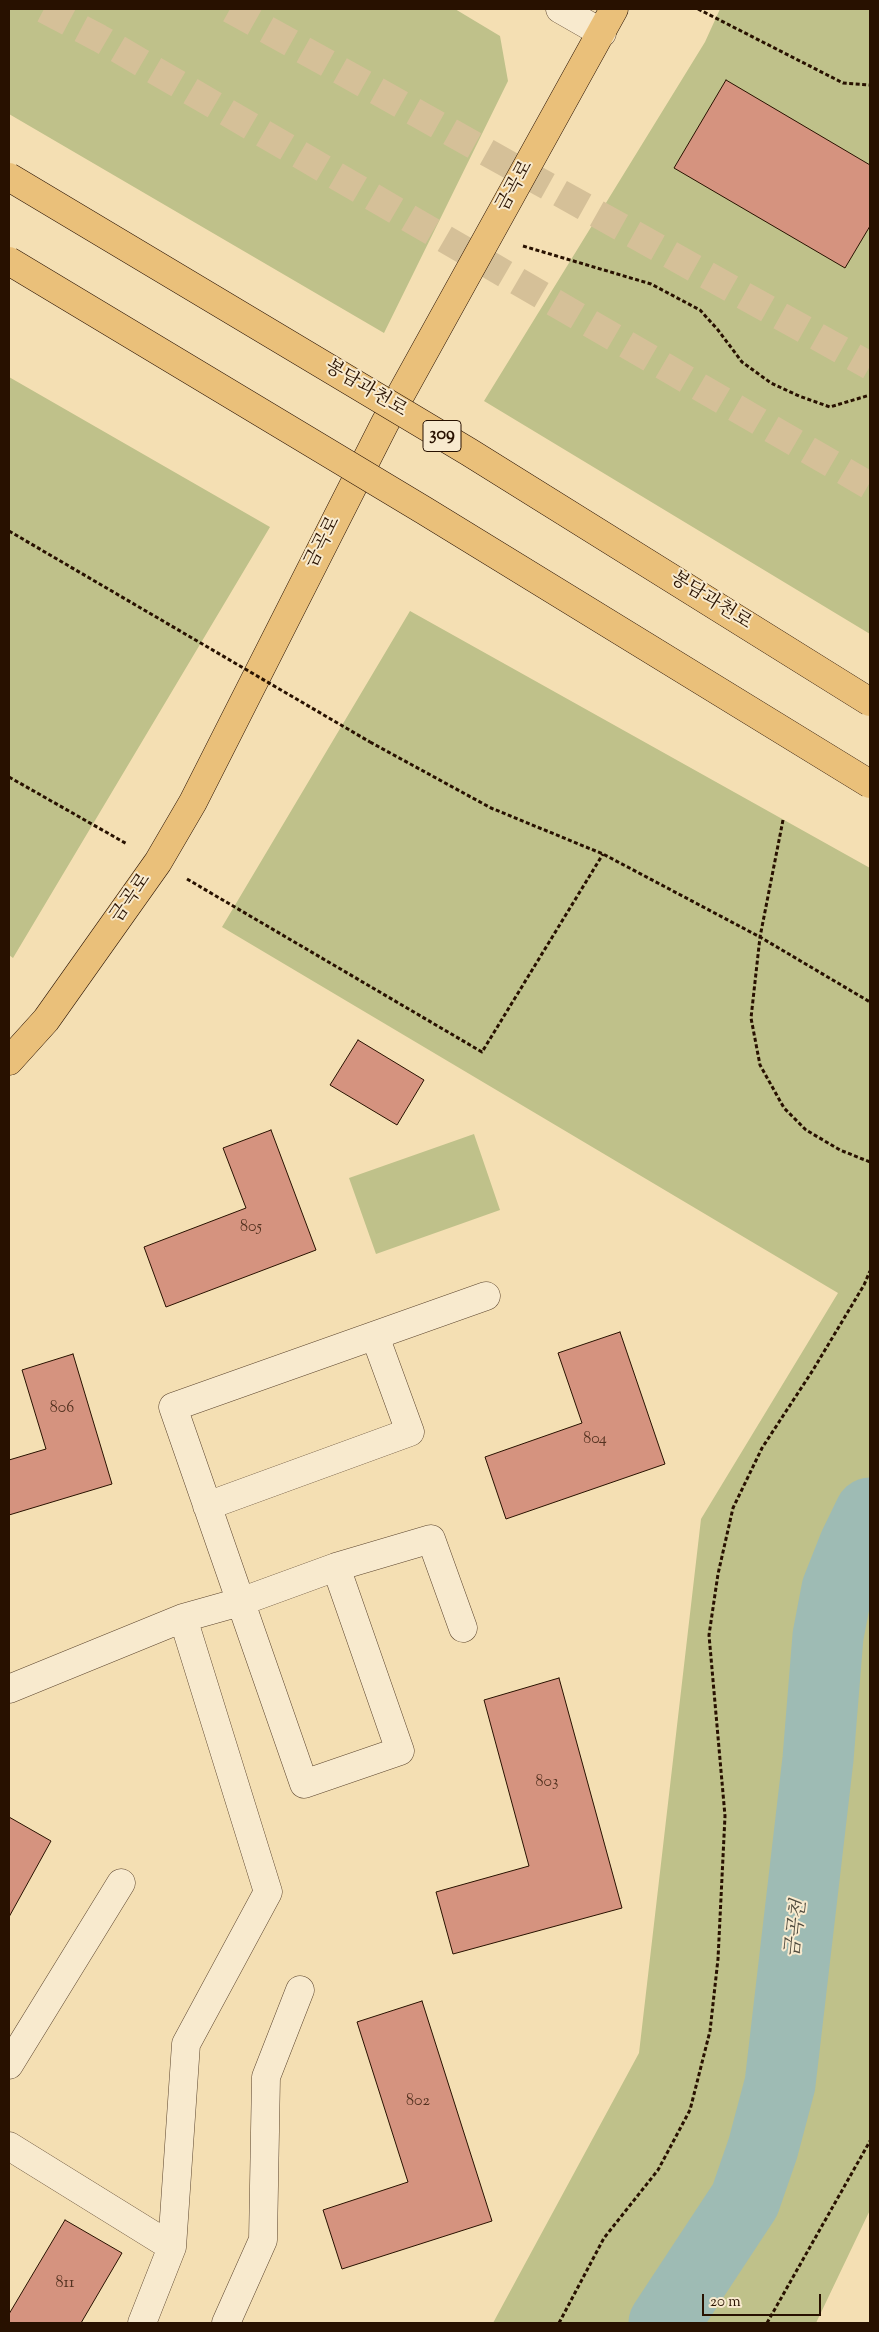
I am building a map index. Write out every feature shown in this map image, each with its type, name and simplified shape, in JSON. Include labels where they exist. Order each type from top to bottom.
[{"type":"main road","name":"금곡로","points":[[9,1061],[46,1020],[158,862],[193,802],[385,423],[614,9]]},
{"type":"main road","name":"봉담과천로","points":[[9,177],[468,452],[870,702]]},
{"type":"main road","points":[[9,261],[425,511],[870,784]]},
{"type":"street","points":[[560,9],[602,33]]},
{"type":"street","points":[[336,1567],[400,1751],[304,1784],[173,1407],[486,1296]]},
{"type":"street","points":[[207,1506],[410,1432],[375,1336]]},
{"type":"street","points":[[9,1689],[183,1618],[240,1602],[336,1567],[431,1539],[463,1628]]},
{"type":"street","points":[[142,2323],[172,2247],[186,2044],[268,1892],[183,1618]]},
{"type":"street","points":[[9,2064],[121,1883]]},
{"type":"street","points":[[226,2323],[263,2240],[266,2077],[300,1990]]},
{"type":"street","points":[[9,2146],[172,2247]]},
{"type":"path","points":[[698,9],[843,83],[870,85]]},
{"type":"path","points":[[489,236],[650,284],[700,310],[742,362],[771,383],[799,396],[830,408],[870,395]]},
{"type":"path","points":[[9,531],[370,742],[491,808],[603,854],[760,937],[870,1002]]},
{"type":"path","points":[[9,777],[482,1052],[603,854]]},
{"type":"path","points":[[783,820],[760,937],[751,1018],[760,1065],[784,1108],[806,1130],[840,1150],[870,1162]]},
{"type":"path","points":[[560,2323],[604,2238],[658,2170],[690,2110],[710,2031],[719,1940],[725,1816],[709,1635],[718,1574],[733,1508],[762,1448],[813,1370],[864,1286],[870,1271]]},
{"type":"path","points":[[767,2323],[870,2141]]},
{"type":"green space","points":[[9,9],[455,9],[500,36],[508,81],[384,333],[9,114]]},
{"type":"green space","points":[[720,9],[870,9],[870,634],[484,401],[705,42]]},
{"type":"green space","points":[[9,377],[270,527],[13,958],[9,955]]},
{"type":"green space","points":[[410,611],[870,868],[870,2210],[816,2323],[493,2323],[639,2053],[701,1519],[838,1293],[222,927]]},
{"type":"green space","points":[[474,1134],[500,1210],[376,1254],[349,1178]]},
{"type":"building","points":[[726,80],[870,165],[870,226],[845,268],[674,168]]},
{"type":"building","points":[[358,1040],[424,1080],[397,1125],[330,1085]]},
{"type":"building","points":[[271,1130],[316,1250],[166,1307],[144,1247],[246,1208],[223,1148]]},
{"type":"building","points":[[620,1332],[665,1464],[506,1519],[485,1457],[582,1423],[558,1353]]},
{"type":"building","points":[[73,1354],[112,1484],[9,1515],[9,1460],[46,1449],[22,1370]]},
{"type":"building","points":[[559,1678],[622,1908],[453,1954],[436,1892],[529,1866],[484,1700]]},
{"type":"building","points":[[9,1817],[51,1841],[9,1917]]},
{"type":"building","points":[[422,2001],[492,2221],[342,2269],[323,2210],[408,2182],[357,2022]]},
{"type":"building","points":[[65,2220],[122,2253],[81,2323],[9,2323],[9,2314]]},
{"type":"waterway","name":"금곡천","points":[[664,2323],[745,2200],[763,2148],[780,2084],[818,1759],[828,1636],[837,1589],[854,1546],[870,1513]]},
{"type":"tunnel","points":[[44,9],[99,38],[870,486]]},
{"type":"tunnel","points":[[230,9],[870,366]]}]
